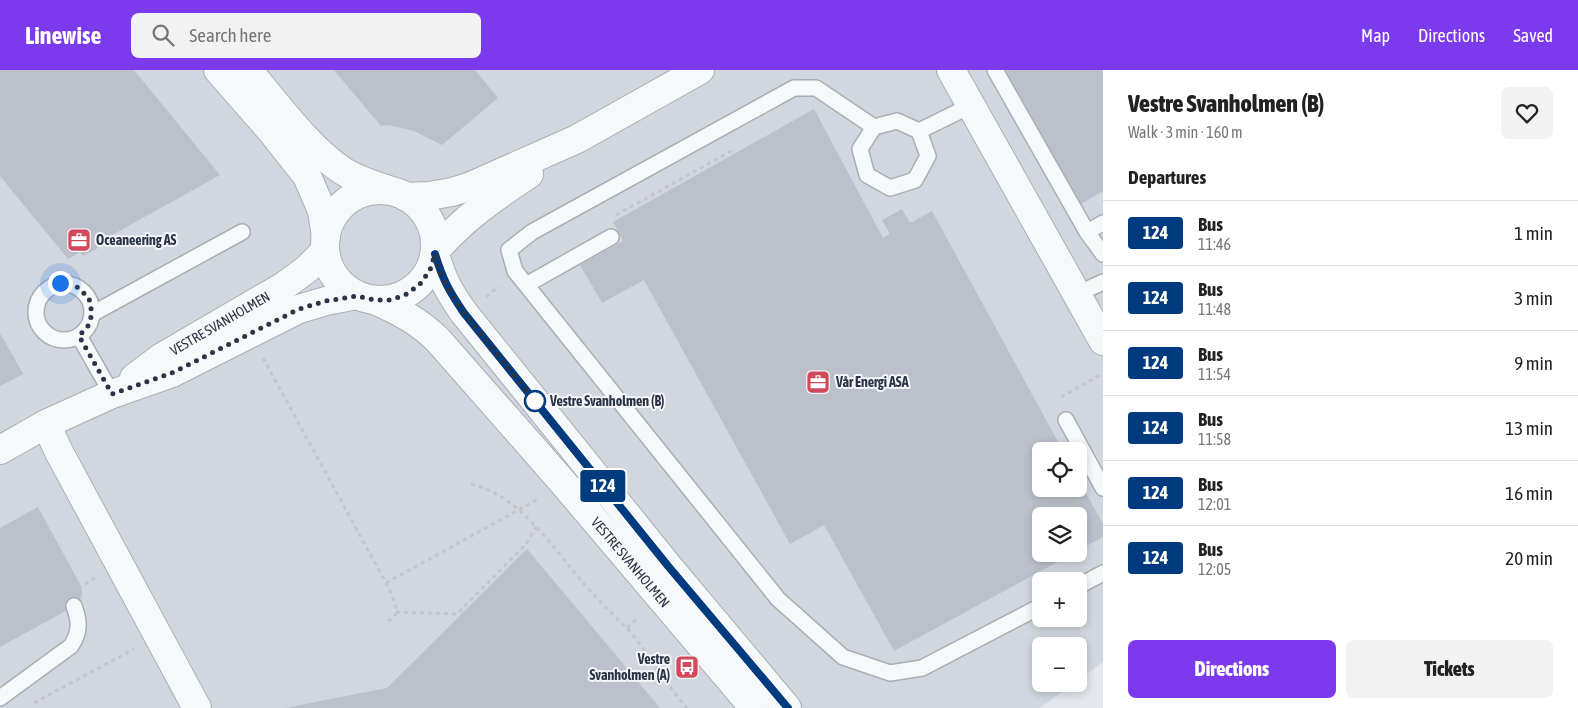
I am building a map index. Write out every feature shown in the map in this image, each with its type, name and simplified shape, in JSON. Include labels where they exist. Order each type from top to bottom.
[{"type":"street","points":[[218,70],[308,176],[322,211],[330,269],[342,285],[366,298],[391,300],[407,294],[420,284],[430,270],[435,252],[435,236],[430,220],[420,207],[398,194],[343,171],[327,159],[301,132],[248,70]]},
{"type":"street","points":[[326,244],[331,220],[342,206],[356,196],[372,191],[429,196],[471,186],[576,139],[700,70]]},
{"type":"street","points":[[951,70],[1103,341]]},
{"type":"street","points":[[435,252],[461,223],[576,139]]},
{"type":"street","name":"VESTRE SVANHOLMEN","points":[[112,394],[162,356],[284,286],[307,269],[326,244]]},
{"type":"street","name":"VESTRE SVANHOLMEN","points":[[435,252],[442,277],[464,313],[662,558],[788,708]]},
{"type":"street","name":"VESTRE SVANHOLMEN","points":[[0,450],[46,424],[112,394],[172,373],[299,309],[326,301],[366,298],[401,312],[420,323],[437,339],[560,479],[754,708]]},
{"type":"street","points":[[46,424],[59,452],[197,708]]},
{"type":"lane","points":[[996,70],[1086,232],[1103,254]]},
{"type":"lane","points":[[874,127],[816,88],[794,88],[532,232],[509,250],[515,271],[778,600],[843,657],[890,672],[922,668],[1032,611]]},
{"type":"lane","points":[[918,131],[970,106]]},
{"type":"lane","points":[[897,120],[918,131],[928,156],[916,180],[890,188],[867,175],[860,149],[874,127],[897,120]]},
{"type":"lane","points":[[1086,232],[1103,223]]},
{"type":"lane","points":[[92,314],[242,232]]},
{"type":"lane","points":[[526,285],[611,237]]},
{"type":"lane","points":[[1077,294],[1103,282]]},
{"type":"lane","points":[[60,283],[76,286],[89,298],[92,314],[88,326],[79,336],[63,341],[47,335],[36,322],[35,305],[44,290],[60,283]]},
{"type":"lane","points":[[79,336],[112,394]]},
{"type":"lane","points":[[1066,420],[1103,488]]},
{"type":"lane","points":[[1087,582],[1103,574]]},
{"type":"lane","points":[[0,698],[71,646],[79,628],[79,617],[74,606]]},
{"type":"path","points":[[609,219],[735,149]]},
{"type":"path","points":[[485,298],[500,285]]},
{"type":"path","points":[[261,355],[386,582],[395,604],[396,612],[395,617],[387,621]]},
{"type":"path","points":[[471,484],[485,488],[518,510],[536,527],[583,583],[627,628],[687,708]]},
{"type":"path","points":[[386,582],[542,498]]},
{"type":"path","points":[[396,612],[457,614],[526,544],[536,527]]},
{"type":"path","points":[[85,584],[89,581]]},
{"type":"path","points":[[627,628],[638,618]]},
{"type":"path","points":[[34,703],[135,648]]},
{"type":"shaded area","points":[[0,70],[1103,70],[1103,662],[1087,674],[1087,637],[1032,637],[1032,692],[1062,692],[1040,708],[0,708]]},
{"type":"building","points":[[0,70],[134,70],[220,175],[96,244],[98,248],[83,256],[80,252],[68,259],[0,176]]},
{"type":"building","points":[[334,70],[475,70],[498,98],[442,145],[414,131],[389,125],[381,126]]},
{"type":"building","points":[[1005,70],[1103,70],[1103,191],[1079,205]]},
{"type":"building","points":[[814,109],[883,238],[890,234],[882,220],[902,209],[910,223],[932,211],[1058,442],[1032,442],[1032,497],[1087,497],[1087,495],[1103,524],[1103,537],[1087,546],[1087,507],[1032,507],[1032,562],[1057,562],[1039,572],[1032,572],[1032,576],[894,651],[824,525],[790,544],[644,280],[602,303],[580,265],[623,241],[613,222]]},
{"type":"building","points":[[0,333],[23,374],[0,386]]},
{"type":"building","points":[[38,507],[81,586],[82,594],[79,602],[73,607],[0,647],[0,528]]},
{"type":"building","points":[[527,549],[660,708],[285,708],[387,688]]},
{"type":"bus line","name":"124","points":[[435,254],[442,277],[464,313],[668,566],[788,708]]},
{"type":"place","name":"Oceaneering AS","points":[[79,240]]},
{"type":"place","name":"Vår Energi ASA","points":[[818,382]]},
{"type":"place","name":"Vestre Svanholmen (B)","points":[[535,401]]},
{"type":"place","name":"Vestre Svanholmen (A)","points":[[687,667]]},
{"type":"route","points":[[60,283],[76,286],[89,298],[92,314],[88,326],[79,336],[112,394],[172,373],[299,309],[326,301],[357,296],[374,300],[391,300],[407,294],[420,284],[430,270],[435,254],[442,277],[464,313],[535,401]]}]
